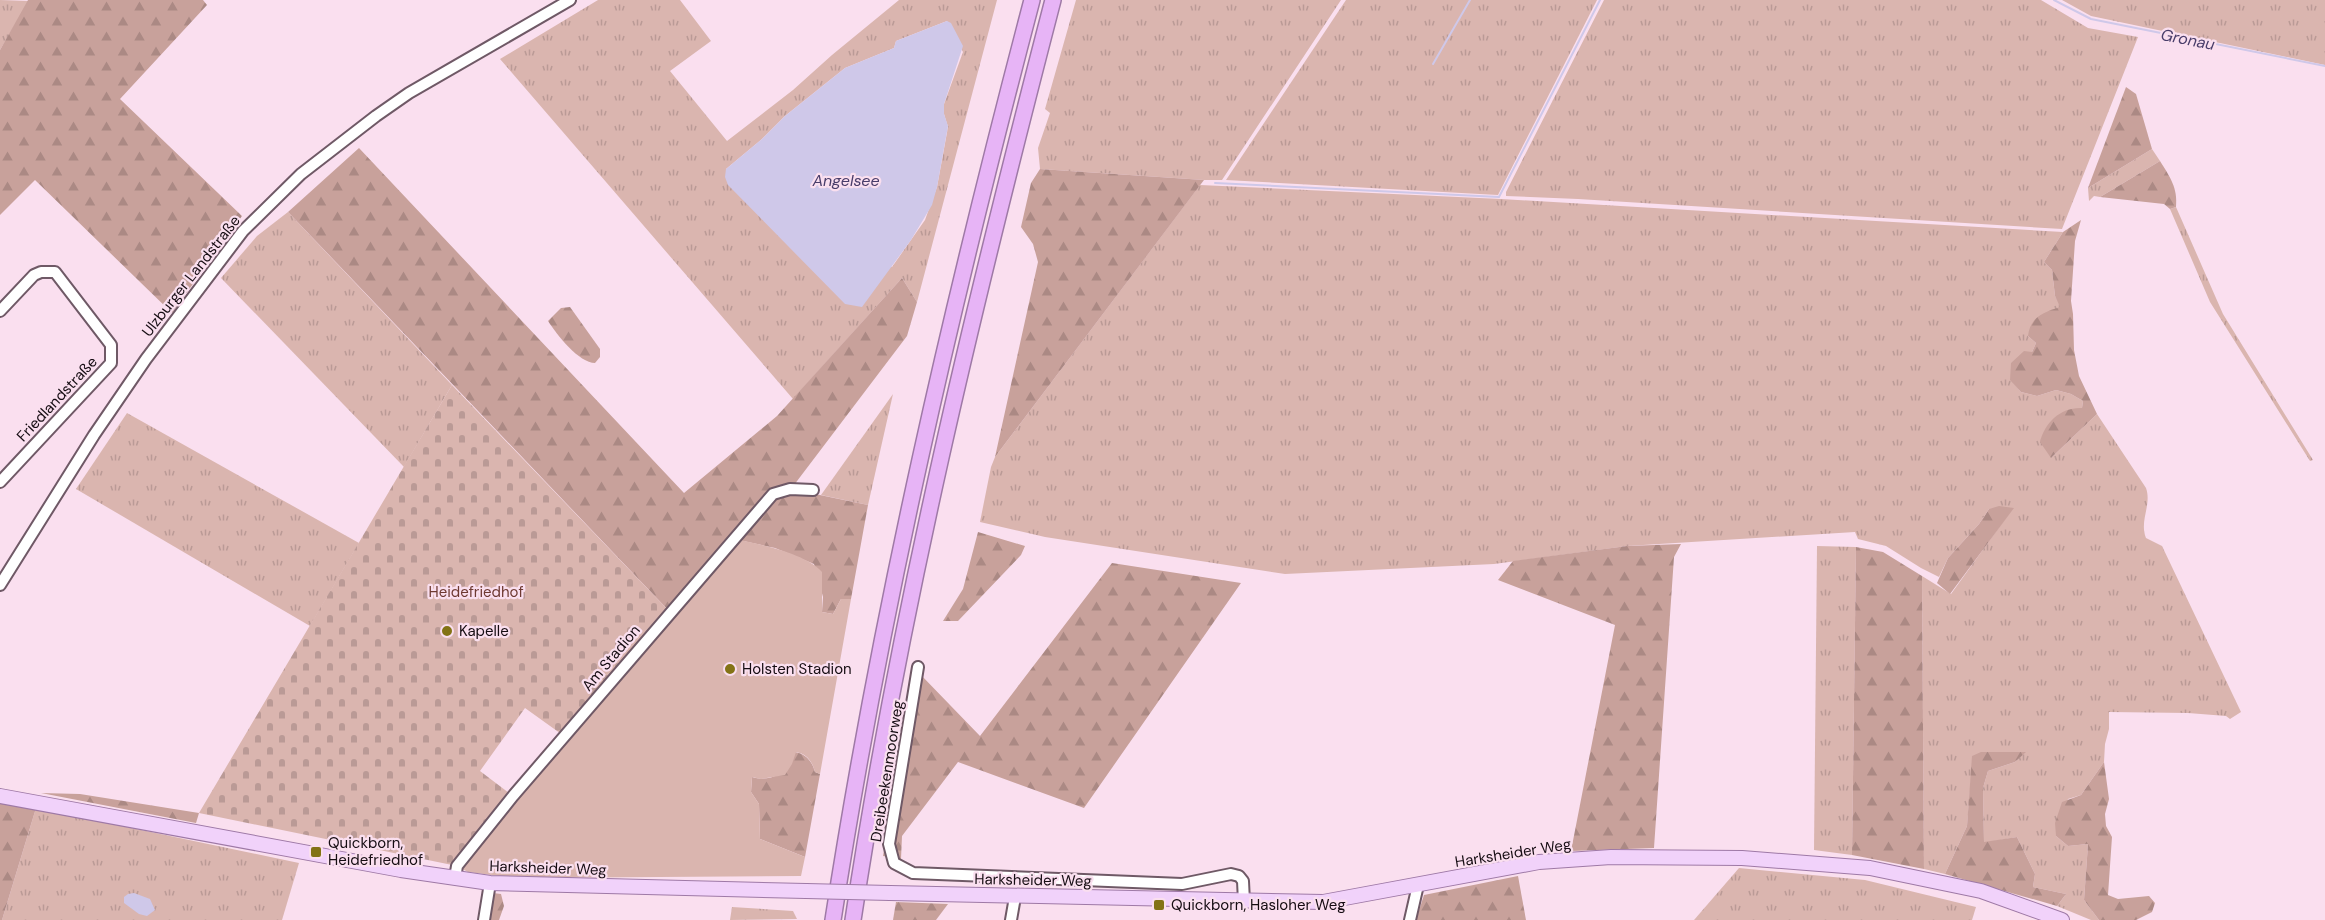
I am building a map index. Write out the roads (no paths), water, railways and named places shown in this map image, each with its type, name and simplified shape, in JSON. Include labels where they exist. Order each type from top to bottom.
[{"type":"highway","points":[[833,920],[854,782],[901,542],[960,279],[1032,0]]},
{"type":"highway","points":[[853,920],[874,786],[921,545],[980,283],[1053,0]]},
{"type":"main road","name":"Harksheider Weg","points":[[0,796],[276,848],[490,883],[1015,897],[1323,902],[1519,866],[1568,860],[1675,856],[1742,858],[1870,868],[1981,891],[2062,920]]},
{"type":"street","name":"Ulzburger Landstraße","points":[[0,585],[94,435],[146,358],[243,231],[301,174],[384,110],[409,93],[570,0]]},
{"type":"street","name":"Friedlandstraße","points":[[0,311],[34,275],[41,272],[55,273],[111,345],[112,354],[111,363],[0,482]]},
{"type":"street","name":"Am Stadion","points":[[455,878],[457,866],[513,796],[773,494],[790,489],[813,490]]},
{"type":"street","name":"Dreibeekenmoorweg","points":[[918,668],[889,844],[894,863],[913,873],[1182,884],[1231,874],[1239,876],[1243,881],[1244,902]]},
{"type":"street","points":[[484,920],[490,883]]},
{"type":"street","points":[[1410,920],[1418,885]]},
{"type":"street","points":[[1011,920],[1015,897]]},
{"type":"water","name":"Angelsee","points":[[947,21],[951,23],[963,46],[944,104],[948,126],[932,205],[911,240],[862,307],[845,304],[728,185],[725,177],[726,169],[785,116],[845,68],[894,48],[896,41]]},
{"type":"water","points":[[134,893],[150,899],[155,910],[147,916],[139,914],[124,903],[124,897]]},
{"type":"waterway","points":[[1433,64],[1470,0]]},
{"type":"waterway","points":[[1215,183],[1499,197],[1600,0]]},
{"type":"waterway","name":"Gronau","points":[[2054,0],[2091,19],[2325,66]]},
{"type":"place","name":"Kapelle","points":[[447,631]]},
{"type":"place","name":"Holsten Stadion","points":[[730,669]]},
{"type":"place","name":"Quickborn, Heidefriedhof","points":[[316,852]]},
{"type":"place","name":"Quickborn, Hasloher Weg","points":[[1159,905]]},
{"type":"park label","name":"Heidefriedhof","points":[[476,592]]}]
